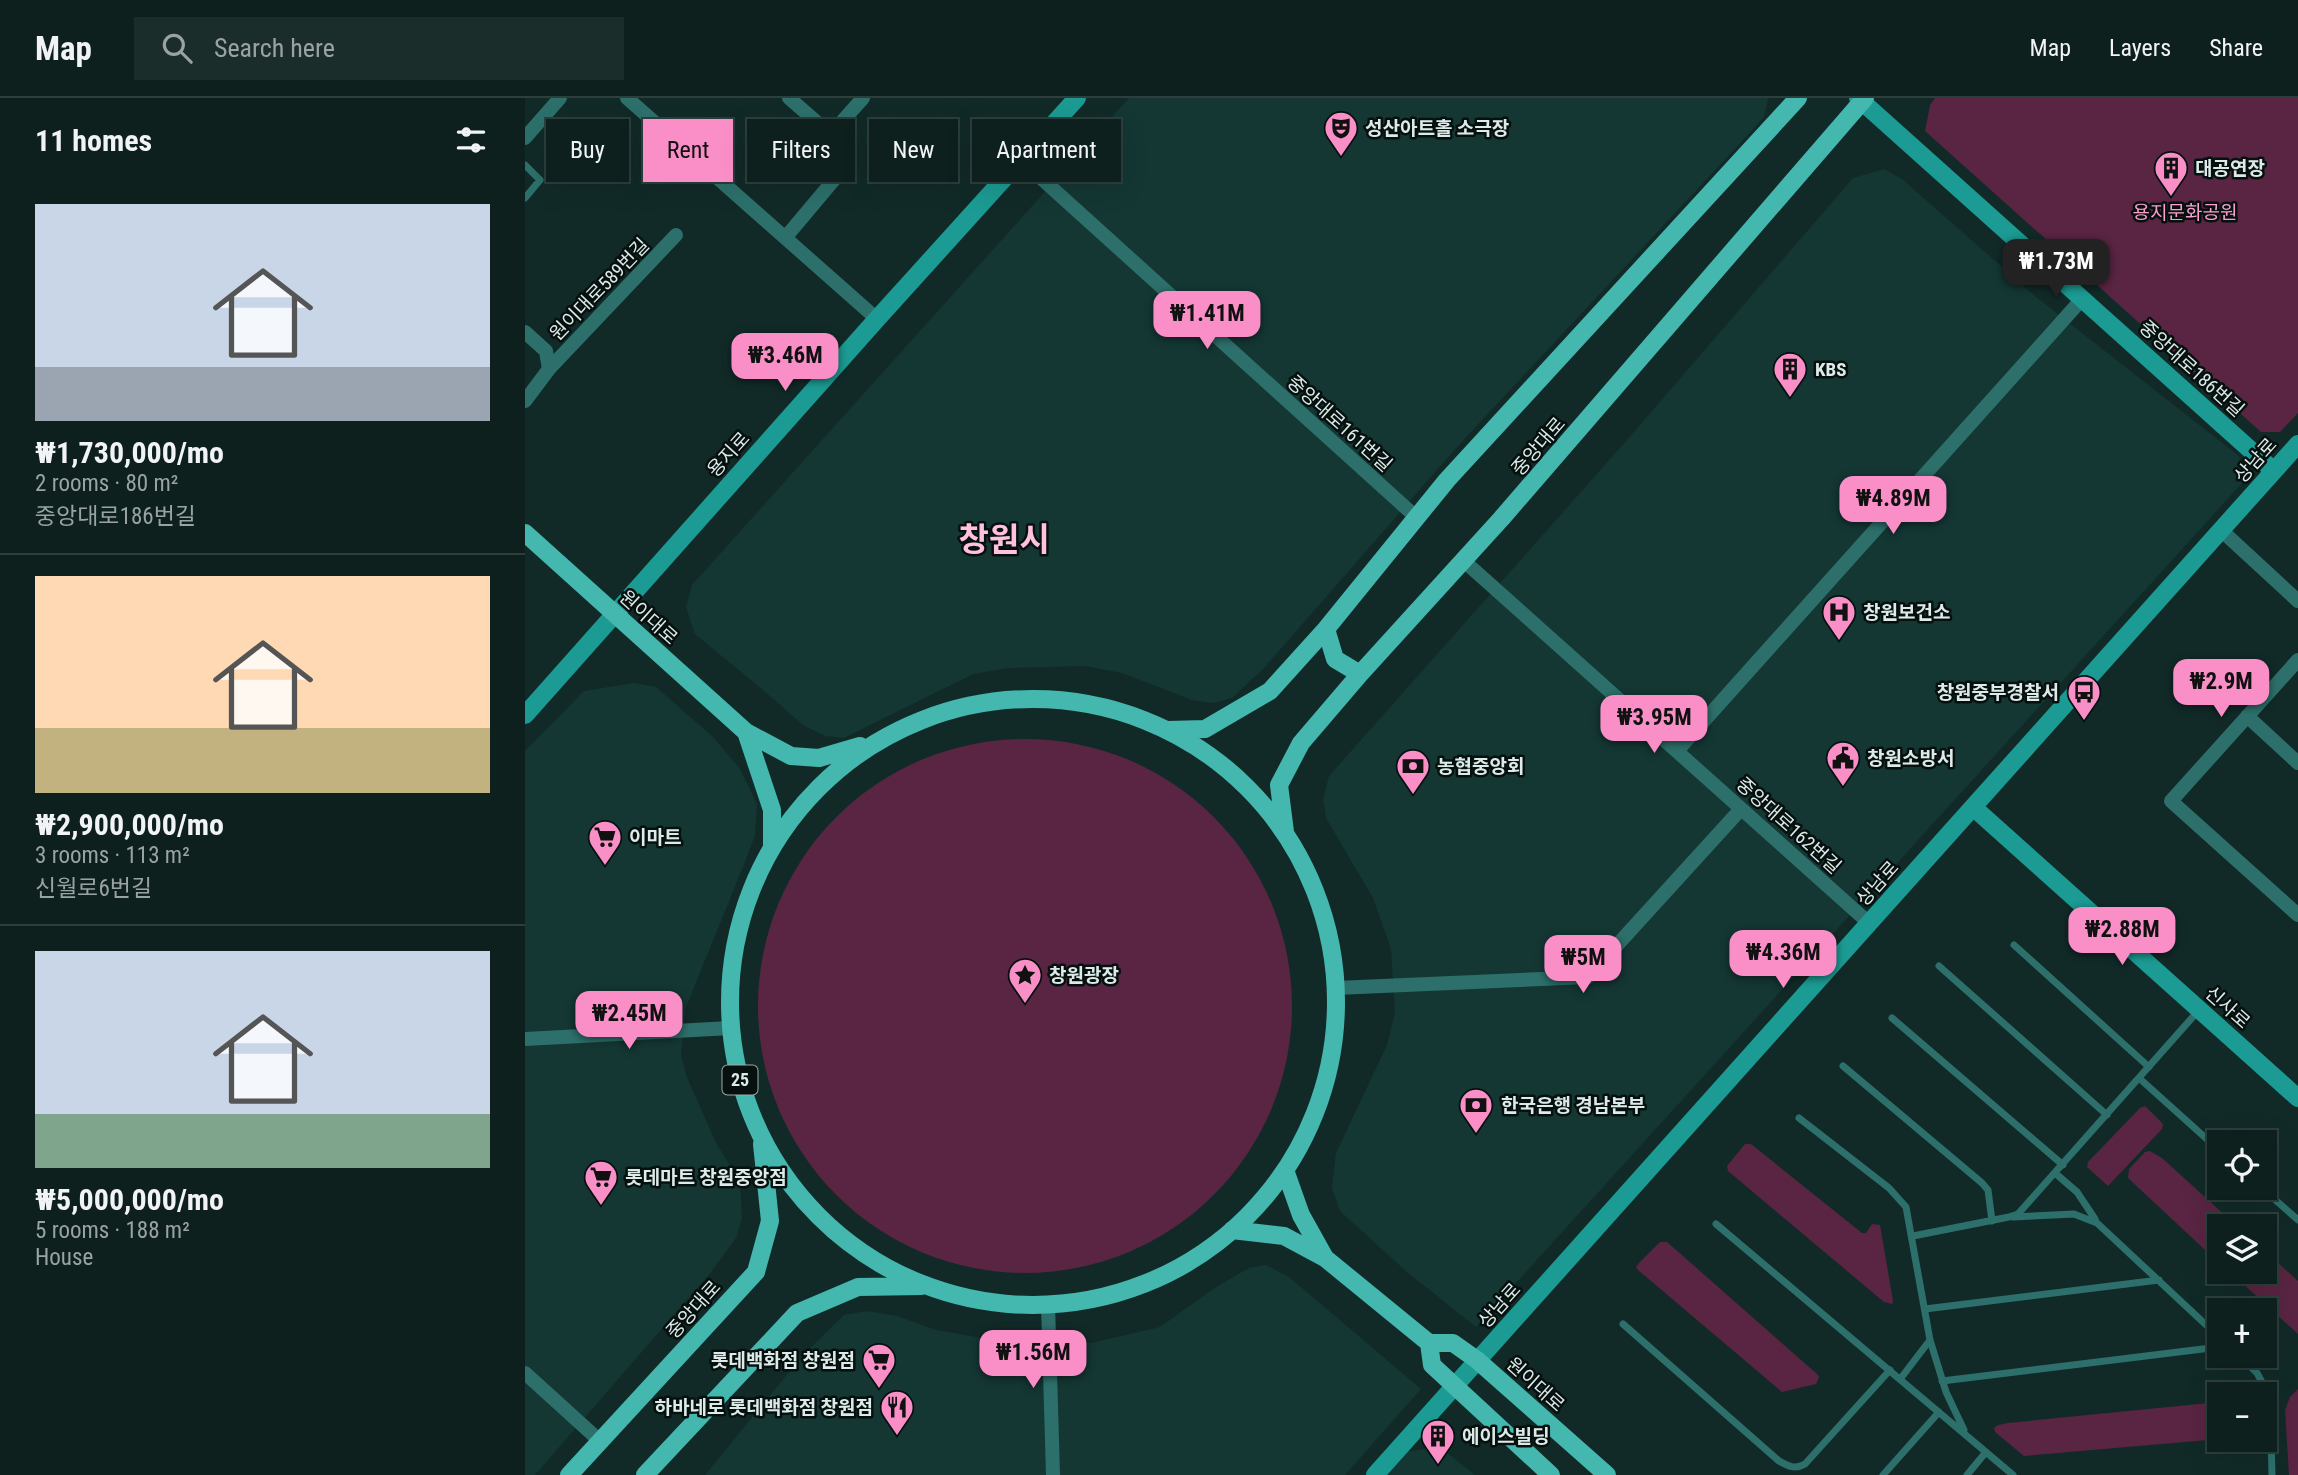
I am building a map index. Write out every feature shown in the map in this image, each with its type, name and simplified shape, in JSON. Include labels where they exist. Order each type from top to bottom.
[{"type":"main road","name":"용지로","points":[[1058,119],[1077,98]]},
{"type":"main road","points":[[1164,730],[1205,729],[1270,691],[1326,629],[1416,517],[1798,98]]},
{"type":"main road","name":"중앙대로186번길","points":[[1862,99],[2274,471]]},
{"type":"main road","name":"중앙대로","points":[[1285,835],[1279,785],[1301,743],[1664,333],[1862,99]]},
{"type":"main road","name":"용지로","points":[[525,715],[1001,182]]},
{"type":"main road","name":"상남로","points":[[1375,1475],[2298,444]]},
{"type":"main road","name":"원이대로","points":[[525,533],[746,732],[791,757],[819,758],[849,751],[902,730]]},
{"type":"main road","points":[[1326,629],[1335,659],[1360,674]]},
{"type":"main road","name":"25","points":[[1033,700],[1100,708],[1133,717],[1164,730],[1200,750],[1232,774],[1261,803],[1285,835],[1305,870],[1321,908],[1331,947],[1336,988],[1334,1036],[1325,1083],[1309,1128],[1285,1170],[1261,1202],[1232,1230],[1191,1260],[1146,1282],[1098,1297],[1048,1304],[988,1301],[929,1286],[867,1255],[831,1227],[785,1176],[761,1137],[741,1084],[731,1028],[730,981],[737,934],[751,890],[772,848],[792,818],[828,779],[863,752],[902,730],[933,717],[999,702],[1033,700]]},
{"type":"main road","name":"원이대로","points":[[746,732],[772,810],[772,848]]},
{"type":"main road","name":"신사로","points":[[1973,807],[2298,1098]]},
{"type":"main road","name":"중앙대로","points":[[569,1475],[755,1272],[770,1221],[761,1137]]},
{"type":"main road","name":"원이대로","points":[[1285,1170],[1301,1215],[1325,1258]]},
{"type":"main road","name":"원이대로","points":[[1232,1230],[1283,1236],[1325,1258],[1429,1343],[1453,1343],[1478,1360],[1607,1475]]},
{"type":"main road","points":[[645,1475],[797,1312],[859,1287],[929,1286]]},
{"type":"main road","name":"원이대로","points":[[1429,1343],[1432,1365],[1551,1475]]},
{"type":"street","points":[[525,138],[560,98]]},
{"type":"street","points":[[627,98],[877,318]]},
{"type":"street","points":[[789,98],[813,119]]},
{"type":"street","points":[[844,119],[863,98]]},
{"type":"street","points":[[785,238],[831,182]]},
{"type":"street","name":"중앙대로161번길","points":[[1045,182],[1416,517]]},
{"type":"street","name":"원이대로589번길","points":[[525,401],[549,369],[676,235]]},
{"type":"street","points":[[1677,751],[2083,298]]},
{"type":"street","name":"원이대로589번길","points":[[525,332],[546,351],[549,369]]},
{"type":"street","points":[[2221,530],[2298,601]]},
{"type":"street","name":"중앙대로162번길","points":[[1464,561],[1869,923]]},
{"type":"street","points":[[2298,660],[2171,801],[2298,915]]},
{"type":"street","points":[[2247,716],[2298,763]]},
{"type":"street","points":[[1336,988],[1588,977],[1741,809]]},
{"type":"street","points":[[525,1039],[731,1028]]},
{"type":"street","points":[[1048,1304],[1053,1475]]},
{"type":"street","points":[[525,1373],[601,1442]]},
{"type":"lane","points":[[525,165],[540,180],[525,198]]},
{"type":"lane","points":[[2014,945],[2149,1067]]},
{"type":"lane","points":[[1939,966],[2107,1115]]},
{"type":"lane","points":[[2009,1217],[2026,1206],[2199,1010]]},
{"type":"lane","points":[[1892,1018],[2063,1165]]},
{"type":"lane","points":[[1843,1066],[1983,1183],[1988,1190],[1992,1221]]},
{"type":"lane","points":[[2139,1078],[2207,1139]]},
{"type":"lane","points":[[1799,1118],[1903,1201],[1909,1214],[1930,1340],[1952,1409],[1968,1436]]},
{"type":"lane","points":[[2055,1173],[2077,1192],[2097,1223]]},
{"type":"lane","points":[[2276,1200],[2298,1220]]},
{"type":"lane","points":[[1913,1236],[2009,1217],[2074,1214],[2085,1216],[2097,1223],[2207,1326]]},
{"type":"lane","points":[[1716,1224],[2013,1475]]},
{"type":"lane","points":[[1925,1309],[2159,1280]]},
{"type":"lane","points":[[1623,1324],[1779,1461],[1790,1467],[1798,1468],[1805,1464],[1890,1370]]},
{"type":"lane","points":[[1901,1378],[1930,1340]]},
{"type":"lane","points":[[1942,1381],[2207,1348]]},
{"type":"lane","points":[[2252,1368],[2270,1397],[2272,1475]]},
{"type":"lane","points":[[1883,1475],[1939,1412]]},
{"type":"lane","points":[[1967,1475],[1986,1452]]},
{"type":"shaded area","points":[[1129,98],[1768,98],[1764,117],[1457,447],[1264,668],[1232,698],[1213,703],[1192,700],[1122,673],[1085,666],[1008,668],[973,674],[844,738],[825,736],[803,725],[695,634],[686,607],[692,585],[1054,182],[1121,182],[1121,119],[1110,119]]},
{"type":"shaded area","points":[[1884,169],[1902,179],[2036,297],[2239,456],[2243,482],[1476,1327],[1407,1272],[1340,1211],[1332,1188],[1336,1153],[1387,1045],[1395,1013],[1391,949],[1373,898],[1326,818],[1323,799],[1329,776],[1627,440],[1853,178]]},
{"type":"shaded area","points":[[634,683],[656,687],[713,737],[740,769],[757,804],[755,835],[686,1007],[681,1055],[686,1075],[716,1143],[740,1181],[742,1219],[736,1238],[711,1272],[535,1475],[525,1475],[525,751],[584,691]]},
{"type":"shaded area","points":[[1266,1265],[1289,1277],[1421,1389],[1345,1475],[705,1475],[803,1355],[844,1315],[867,1311],[897,1316],[936,1330],[1011,1343],[1091,1343],[1160,1327],[1216,1287],[1249,1268]]},
{"type":"shaded area","points":[[1424,1449],[1446,1452],[1475,1475],[1385,1475],[1406,1452]]},
{"type":"green space","name":"용지문화공원","points":[[1935,98],[2298,98],[2298,413],[2280,432],[2261,432],[1925,131],[1930,105]]},
{"type":"green space","name":"창원광장","points":[[1025,739],[1077,744],[1127,759],[1173,784],[1214,817],[1247,858],[1272,904],[1287,954],[1292,1006],[1287,1058],[1272,1108],[1247,1154],[1214,1195],[1173,1228],[1127,1253],[1077,1268],[1025,1273],[973,1268],[923,1253],[877,1228],[836,1195],[803,1154],[778,1108],[763,1058],[758,1006],[763,954],[778,904],[803,858],[836,817],[877,784],[923,759],[973,744]]},
{"type":"green space","points":[[2145,1106],[2163,1124],[2162,1129],[2108,1186],[2087,1167],[2088,1162]]},
{"type":"green space","points":[[1745,1144],[1751,1144],[1862,1233],[1866,1233],[1872,1224],[1880,1225],[1892,1304],[1884,1302],[1728,1171],[1727,1166]]},
{"type":"green space","points":[[2150,1151],[2162,1158],[2224,1214],[2207,1214],[2207,1252],[2128,1178],[2129,1169],[2145,1152]]},
{"type":"green space","points":[[1660,1242],[1667,1242],[1817,1374],[1819,1377],[1816,1384],[1782,1392],[1638,1270],[1636,1267],[1639,1263]]},
{"type":"green space","points":[[2277,1262],[2298,1281],[2298,1334],[2277,1315],[2277,1298],[2259,1298],[2243,1284],[2277,1284]]},
{"type":"green space","points":[[2298,1389],[2298,1475],[2289,1475],[2285,1410],[2290,1397]]},
{"type":"green space","points":[[2207,1403],[2207,1440],[2024,1456],[1995,1432],[1994,1428],[1998,1425]]},
{"type":"place","name":"성산아트홀 소극장","points":[[1341,158]]},
{"type":"place","name":"대공연장","points":[[2171,198]]},
{"type":"place","name":"KBS","points":[[1790,399]]},
{"type":"place","name":"창원보건소","points":[[1839,642]]},
{"type":"place","name":"창원중부경찰서","points":[[2084,722]]},
{"type":"place","name":"창원소방서","points":[[1843,788]]},
{"type":"place","name":"농협중앙회","points":[[1413,796]]},
{"type":"place","name":"이마트","points":[[605,867]]},
{"type":"place","name":"창원광장","points":[[1025,1005]]},
{"type":"place","name":"한국은행 경남본부","points":[[1476,1135]]},
{"type":"place","name":"롯데마트 창원중앙점","points":[[601,1207]]},
{"type":"place","name":"롯데백화점 창원점","points":[[879,1390]]},
{"type":"place","name":"하바네로 롯데백화점 창원점","points":[[897,1437]]},
{"type":"place","name":"에이스빌딩","points":[[1438,1466]]},
{"type":"district","name":"창원시","points":[[1004,539]]}]
